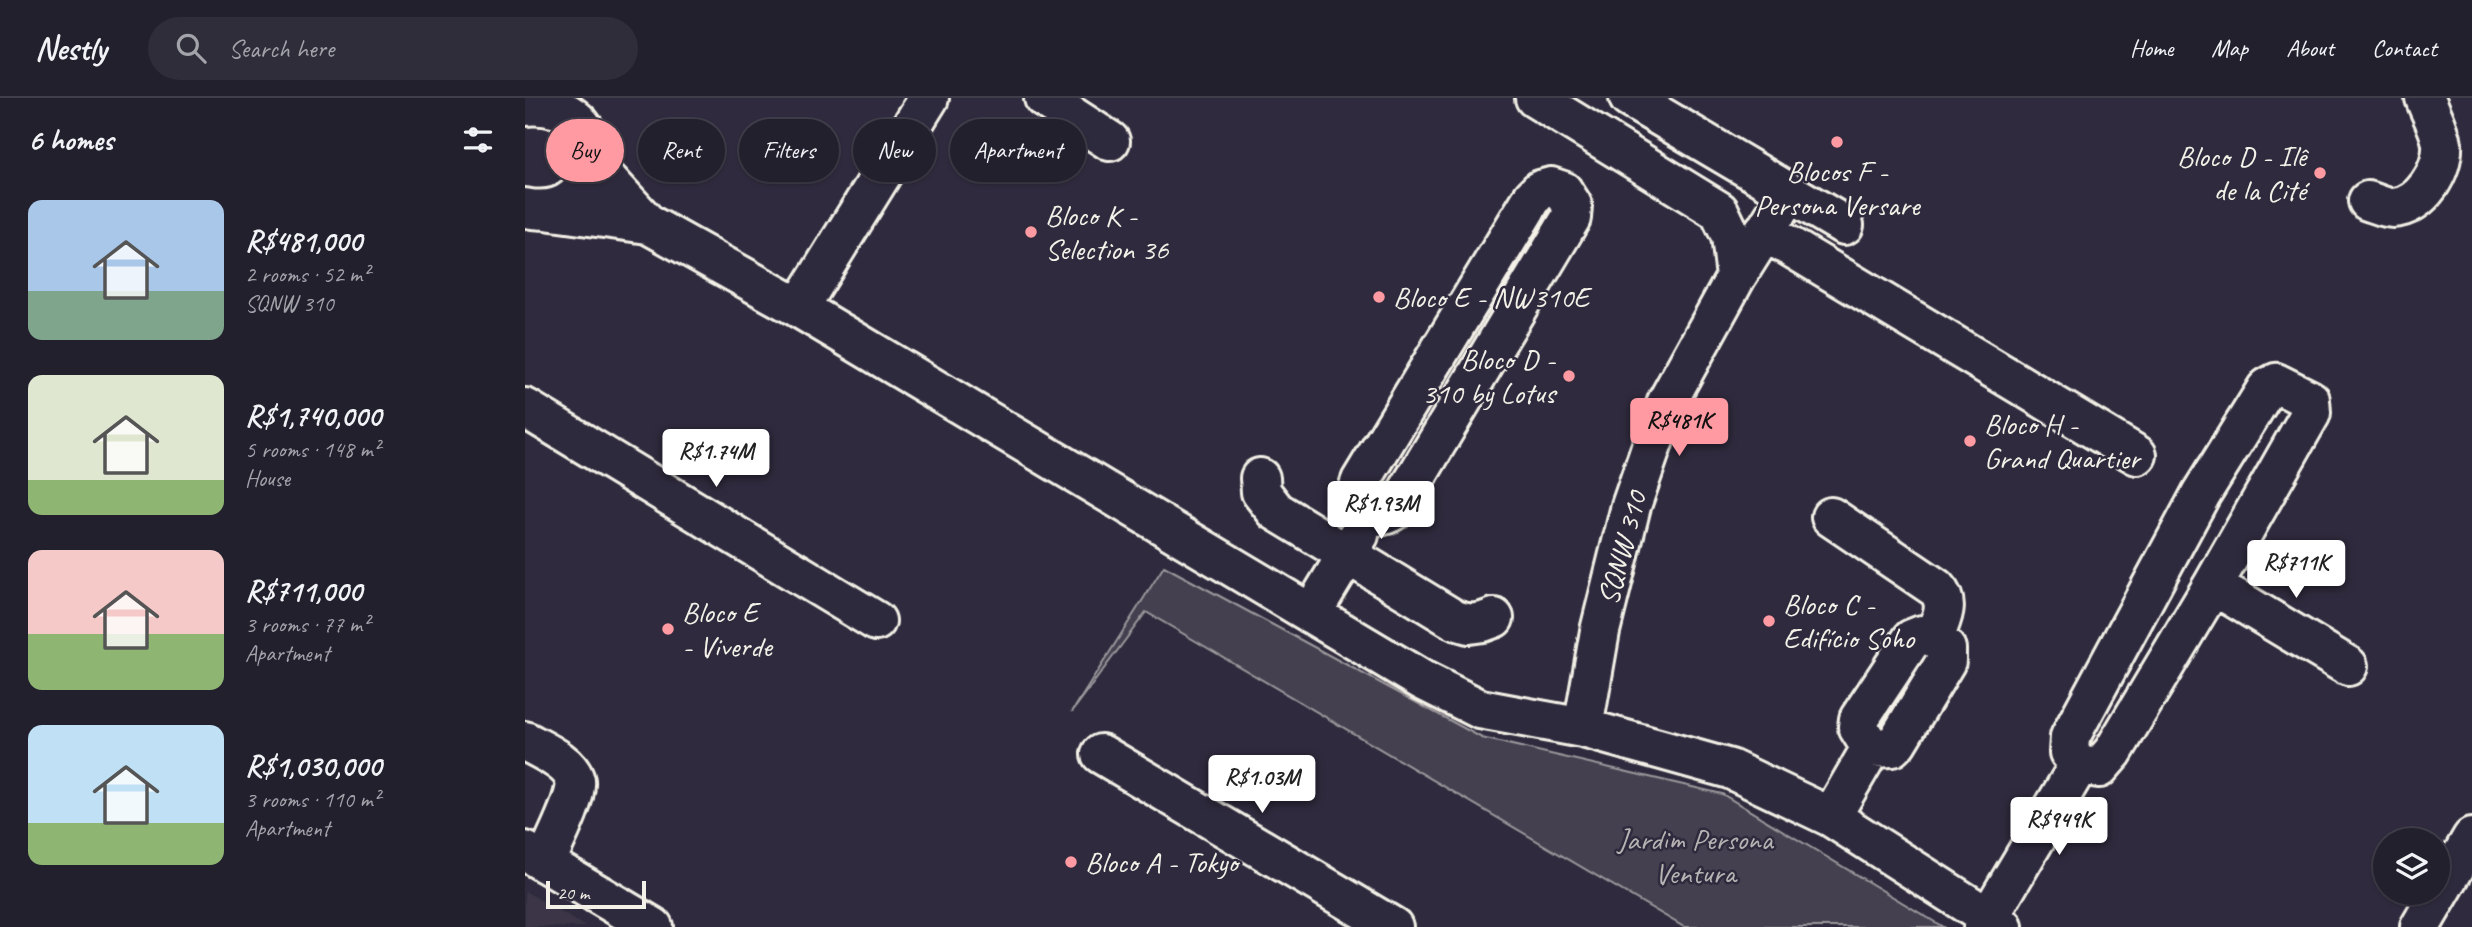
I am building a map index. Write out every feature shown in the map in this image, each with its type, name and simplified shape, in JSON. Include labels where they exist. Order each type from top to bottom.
[{"type":"street","points":[[799,308],[929,98]]},
{"type":"street","points":[[1044,98],[1110,141]]},
{"type":"street","points":[[1535,98],[1719,211],[1731,236],[1736,277]]},
{"type":"street","points":[[1629,98],[1844,225]]},
{"type":"street","points":[[2368,201],[2392,208],[2406,205],[2420,196],[2435,175],[2441,158],[2442,142],[2425,98]]},
{"type":"street","points":[[549,103],[576,119]]},
{"type":"street","points":[[535,209],[562,206],[577,196],[587,182]]},
{"type":"street","points":[[610,182],[648,224],[799,308],[1422,680],[1480,709],[1583,728],[1730,769],[1831,817],[1992,924],[2079,765]]},
{"type":"street","points":[[1551,187],[1563,191],[1572,205],[1571,218],[1399,506],[1381,518],[1370,517],[1360,506],[1357,496],[1361,481],[1533,197],[1540,190],[1551,187]]},
{"type":"street","name":"SQNW 310","points":[[1583,728],[1600,631],[1631,506],[1667,401],[1736,277],[1789,193]]},
{"type":"street","points":[[535,209],[648,224]]},
{"type":"street","points":[[1764,231],[2137,455]]},
{"type":"street","points":[[2276,383],[2310,400],[2311,413],[2213,585],[2113,752],[2099,768],[2079,765],[2069,752],[2070,737],[2200,494],[2267,388],[2276,383]]},
{"type":"street","points":[[525,408],[876,621]]},
{"type":"street","points":[[1260,478],[1261,492],[1276,511],[1455,620],[1469,624],[1494,618]]},
{"type":"street","points":[[1311,614],[1370,517]]},
{"type":"street","points":[[1831,517],[1936,588],[1943,596],[1946,605],[1934,636],[1946,649],[1946,661],[1897,742],[1892,747],[1871,748],[1831,817]]},
{"type":"street","points":[[2213,585],[2348,666]]},
{"type":"street","points":[[525,741],[565,766],[575,781],[574,798],[535,857],[653,927]]},
{"type":"street","points":[[1101,754],[1393,927]]},
{"type":"street","points":[[2420,927],[2472,838]]},
{"type":"shaded area","points":[[525,891],[586,927],[525,927]]},
{"type":"green space","name":"Jardim Persona Ventura","points":[[1164,566],[1482,738],[1722,794],[1943,927],[1684,927],[1146,612],[1072,712]]},
{"type":"place","name":"Blocos F - Persona Versare","points":[[1837,142]]},
{"type":"place","name":"Bloco D - Ilê de la Cité","points":[[2320,173]]},
{"type":"place","name":"Bloco K - Selection 36","points":[[1031,232]]},
{"type":"place","name":"Bloco E - NW310E","points":[[1379,297]]},
{"type":"place","name":"Bloco D - 310 by Lotus","points":[[1569,376]]},
{"type":"place","name":"Bloco H - Grand Quartier","points":[[1970,441]]},
{"type":"place","name":"Bloco C - Edifício Soho","points":[[1769,621]]},
{"type":"place","name":"Bloco E - Viverde","points":[[668,629]]},
{"type":"place","name":"Bloco A - Tokyo","points":[[1071,862]]}]
